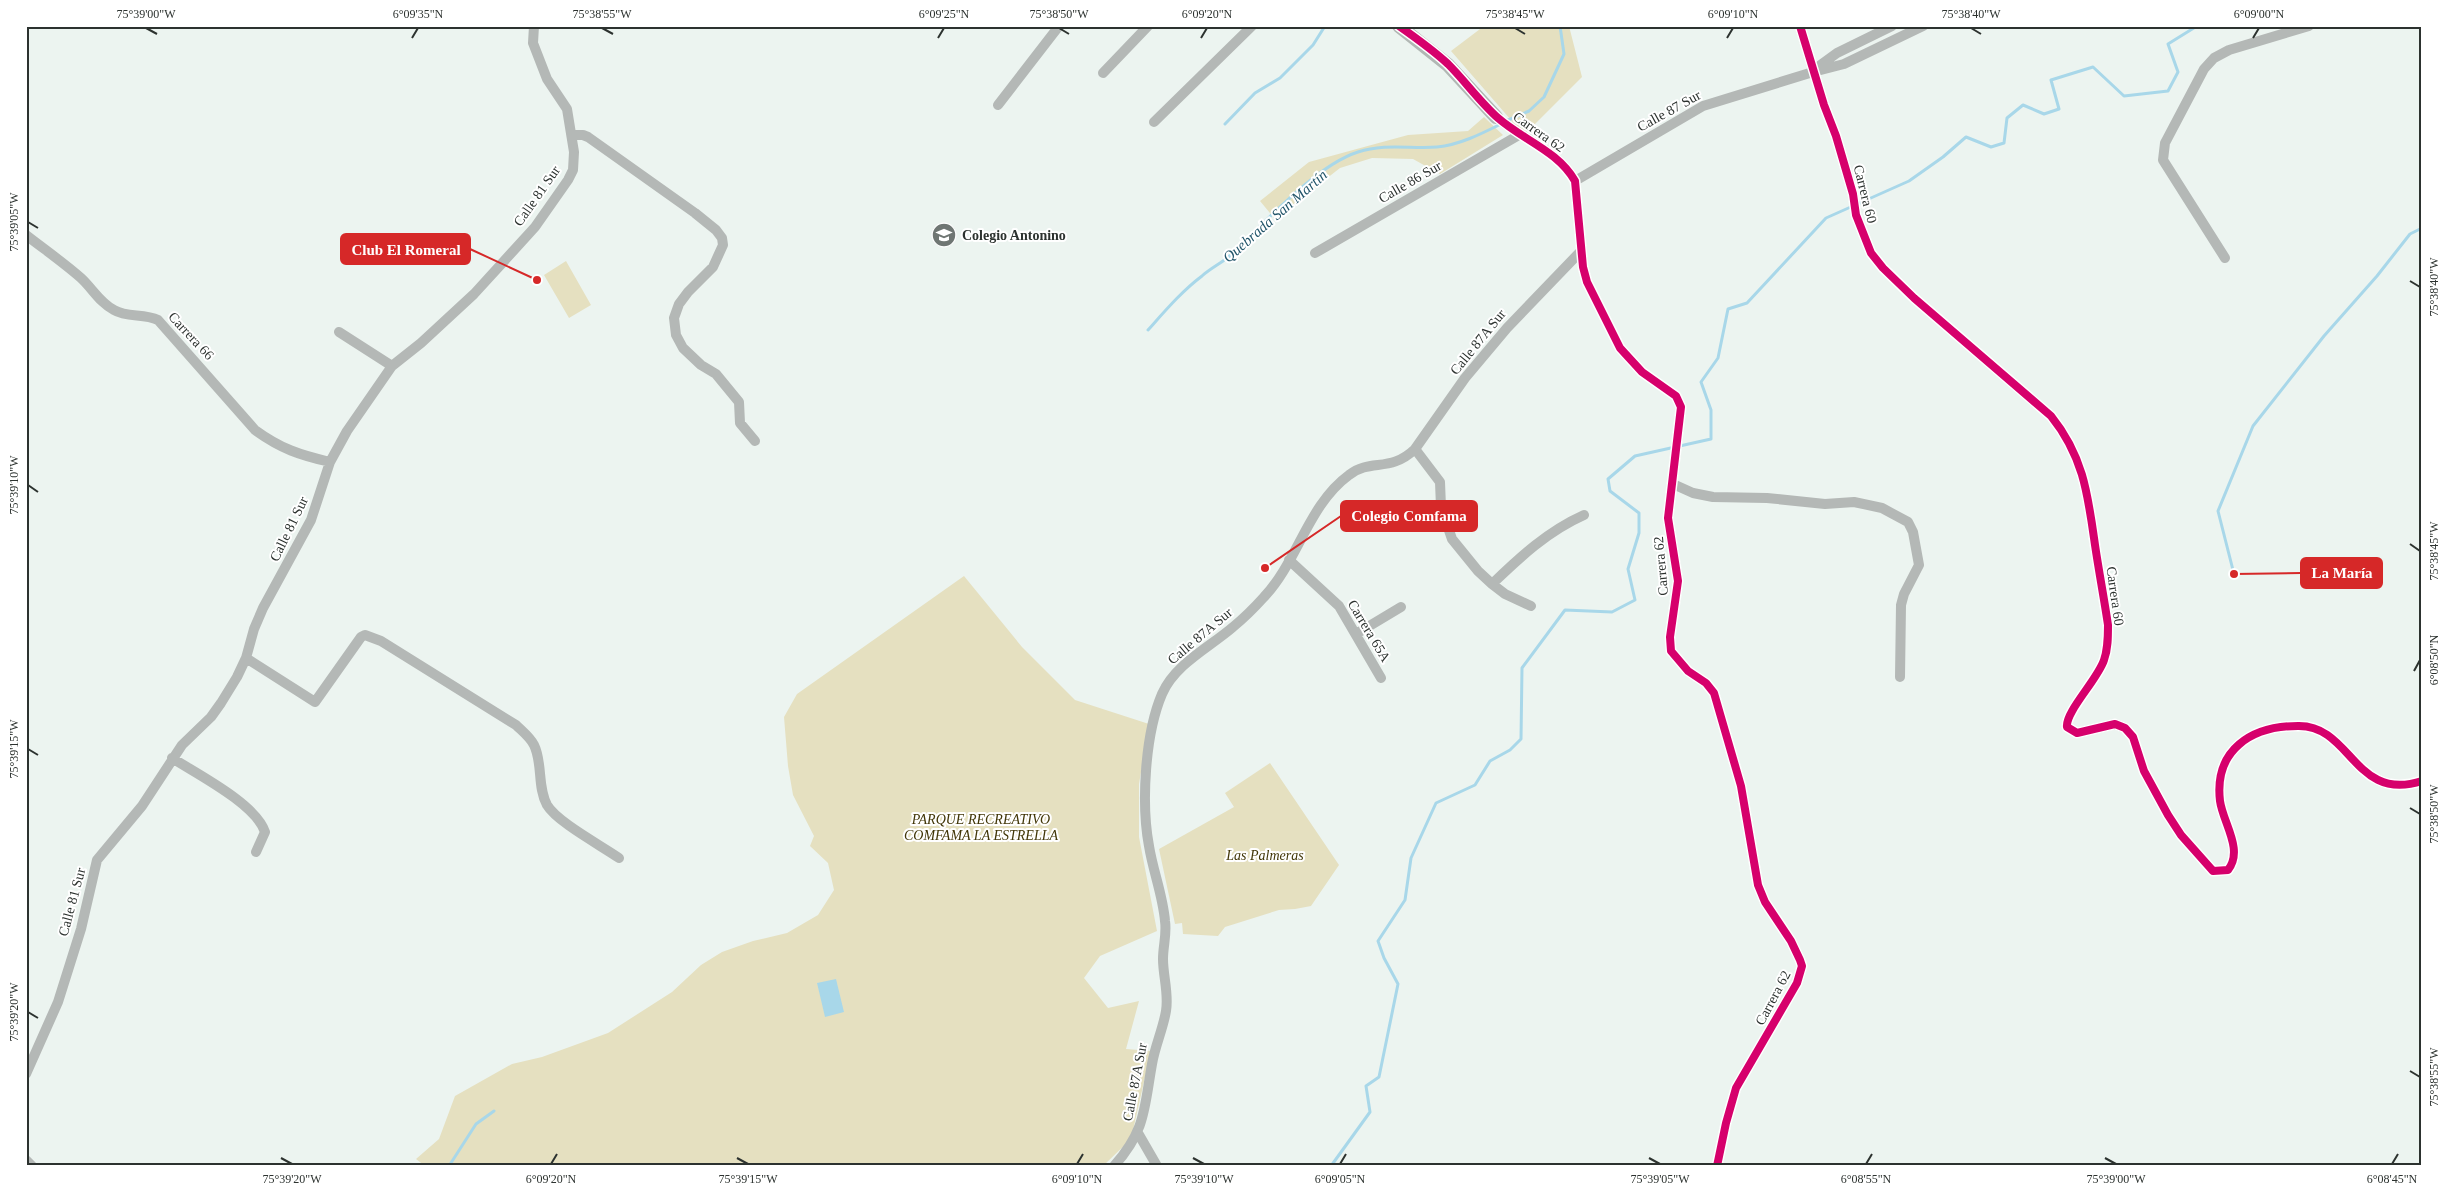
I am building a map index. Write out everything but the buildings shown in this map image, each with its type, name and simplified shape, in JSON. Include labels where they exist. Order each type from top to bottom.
[{"type":"street","name":"Calle 81 Sur","points":[[26,1074],[58,1002],[81,928],[98,860],[142,806],[172,758],[221,704],[246,658],[254,629],[263,608],[311,520],[330,462],[347,431],[392,366],[421,343],[474,294],[535,227],[568,180],[572,170],[572,135],[567,109],[547,79],[533,43],[534,26]]},
{"type":"street","points":[[998,105],[1060,26]]},
{"type":"street","points":[[1104,73],[1148,26]]},
{"type":"street","points":[[1154,122],[1252,26]]},
{"type":"street","name":"Carrera 62","points":[[1399,26],[1448,65],[1496,117],[1519,135],[1557,158],[1575,181],[1581,251],[1587,282],[1620,348],[1642,372],[1676,396],[1681,407],[1668,518],[1678,581],[1670,637],[1672,650],[1688,671],[1706,683],[1714,693],[1740,786],[1758,885],[1765,902],[1796,950],[1802,966],[1797,983],[1736,1088],[1717,1166]]},
{"type":"street","name":"Carrera 60","points":[[1800,26],[1813,72],[1836,136],[1865,240],[1883,268],[1914,298],[2051,416],[2067,439],[2082,471],[2091,507],[2108,625],[2108,638],[2104,660],[2093,682],[2068,717],[2067,728],[2077,733],[2115,724],[2125,728],[2133,737],[2144,771],[2168,815],[2181,835],[2213,871],[2228,870],[2233,864],[2234,856],[2234,847],[2220,802],[2219,783],[2223,767],[2235,747],[2253,734],[2278,726],[2308,726],[2332,739],[2360,768],[2379,781],[2392,786],[2407,786],[2422,781]]},
{"type":"street","name":"Calle 87 Sur","points":[[1813,72],[1837,53],[1892,26]]},
{"type":"street","name":"Calle 87 Sur","points":[[1575,181],[1703,106],[1844,64],[1924,26]]},
{"type":"street","points":[[2225,258],[2163,160],[2165,143],[2204,69],[2214,58],[2230,50],[2309,26]]},
{"type":"street","points":[[572,135],[588,137],[695,213],[716,230],[722,238],[720,254],[713,267],[679,304],[674,318],[676,335],[683,348],[701,365],[716,374],[740,402],[738,419],[755,441]]},
{"type":"street","name":"Calle 86 Sur","points":[[1315,253],[1519,135]]},
{"type":"street","name":"Carrera 66","points":[[26,235],[81,278],[106,306],[124,315],[151,316],[158,320],[255,430],[294,454],[330,462]]},
{"type":"street","name":"Calle 87A Sur","points":[[1114,1166],[1138,1134],[1154,1049],[1167,1008],[1163,957],[1166,933],[1165,918],[1149,848],[1144,797],[1146,771],[1158,704],[1171,678],[1234,627],[1265,596],[1278,580],[1325,500],[1350,474],[1361,468],[1394,464],[1405,459],[1415,449],[1465,378],[1506,328],[1581,251]]},
{"type":"street","points":[[339,332],[392,366]]},
{"type":"street","points":[[1415,449],[1440,482],[1441,508],[1452,539],[1478,571],[1492,584],[1505,594],[1531,606]]},
{"type":"street","points":[[1673,484],[1693,493],[1713,497],[1766,498],[1825,504],[1854,502],[1882,508],[1908,522],[1913,532],[1919,565],[1904,594],[1901,605],[1900,676]]},
{"type":"street","points":[[1492,584],[1542,539],[1584,515]]},
{"type":"street","name":"Carrera 65A","points":[[1289,560],[1331,596],[1347,618],[1381,678]]},
{"type":"street","points":[[1356,634],[1401,607]]},
{"type":"street","points":[[246,658],[315,702],[361,638],[365,635],[381,641],[516,725],[528,736],[534,746],[544,796],[548,806],[557,816],[620,858]]},
{"type":"street","points":[[172,758],[229,795],[262,822],[265,832],[256,852]]},
{"type":"street","points":[[1138,1134],[1157,1166]]},
{"type":"street","points":[[26,1160],[32,1166]]},
{"type":"green space","points":[[1484,26],[1569,26],[1582,77],[1524,135],[1451,51]]},
{"type":"green space","points":[[1484,117],[1503,135],[1440,174],[1413,159],[1372,158],[1340,168],[1275,219],[1260,201],[1309,162],[1408,135],[1468,131]]},
{"type":"green space","points":[[566,261],[591,305],[569,318],[544,275]]},
{"type":"green space","name":"PARQUE RECREATIVO COMFAMA LA ESTRELLA","points":[[964,576],[1022,647],[1075,700],[1149,724],[1139,784],[1139,837],[1157,931],[1100,956],[1084,978],[1108,1008],[1139,1001],[1126,1049],[1151,1051],[1131,1139],[1103,1166],[425,1166],[416,1159],[439,1139],[455,1096],[512,1064],[542,1057],[608,1033],[672,992],[701,965],[722,952],[753,941],[787,933],[818,915],[834,890],[828,863],[810,846],[814,836],[793,795],[788,766],[784,717],[797,694]]},
{"type":"green space","name":"Las Palmeras","points":[[1270,763],[1339,865],[1311,906],[1279,910],[1225,927],[1218,936],[1183,934],[1182,923],[1175,924],[1159,849],[1234,807],[1225,793]]},
{"type":"water","points":[[836,979],[844,1012],[825,1017],[817,983]]},
{"type":"waterway","points":[[1225,124],[1255,93],[1280,78],[1313,45],[1325,26]]},
{"type":"waterway","name":"Quebrada San Martín","points":[[1506,121],[1529,111],[1544,97],[1564,54],[1560,26]]},
{"type":"waterway","points":[[1331,1166],[1370,1112],[1366,1086],[1379,1077],[1398,984],[1384,958],[1378,941],[1405,900],[1411,858],[1436,803],[1475,785],[1490,761],[1510,750],[1521,739],[1522,668],[1565,610],[1612,612],[1635,600],[1628,569],[1639,533],[1639,513],[1610,491],[1608,479],[1635,456],[1711,439],[1711,410],[1701,382],[1718,358],[1728,309],[1747,303],[1826,218],[1909,181],[1943,157],[1966,137],[1991,147],[2004,143],[2007,118],[2023,105],[2044,114],[2059,109],[2051,80],[2093,67],[2124,96],[2168,91],[2178,72],[2168,44],[2197,26]]},
{"type":"waterway","name":"Quebrada San Martín","points":[[1148,330],[1188,288],[1231,255],[1293,195],[1309,181],[1342,159],[1368,149],[1445,146],[1470,138],[1501,124]]},
{"type":"waterway","points":[[2234,574],[2218,511],[2253,426],[2324,336],[2377,276],[2410,234],[2422,228]]},
{"type":"waterway","points":[[449,1166],[476,1124],[494,1111]]},
{"type":"cycle path","points":[[1399,26],[1448,64],[1498,118],[1550,154],[1568,171],[1575,181],[1583,267],[1587,282],[1620,348],[1642,372],[1676,396],[1681,407],[1668,518],[1678,581],[1670,637],[1671,651],[1688,671],[1706,683],[1714,693],[1741,786],[1758,885],[1765,902],[1791,941],[1802,966],[1797,983],[1736,1088],[1717,1166]]},
{"type":"cycle path","points":[[1800,26],[1824,105],[1836,136],[1853,194],[1856,215],[1871,253],[1883,268],[1914,298],[2051,416],[2062,431],[2078,462],[2090,510],[2108,625],[2108,638],[2101,668],[2076,704],[2067,727],[2077,733],[2115,724],[2125,728],[2133,737],[2144,771],[2168,815],[2181,835],[2213,871],[2228,870],[2234,854],[2231,836],[2220,801],[2220,783],[2223,768],[2239,744],[2251,736],[2281,727],[2298,726],[2316,729],[2331,737],[2367,773],[2382,782],[2399,785],[2422,781]]},
{"type":"place","name":"Colegio Antonino","points":[[944,235]]},
{"type":"place","name":"Club El Romeral","points":[[537,280]]},
{"type":"place","name":"Colegio Comfama","points":[[1265,568]]},
{"type":"place","name":"La María","points":[[2234,574]]}]
